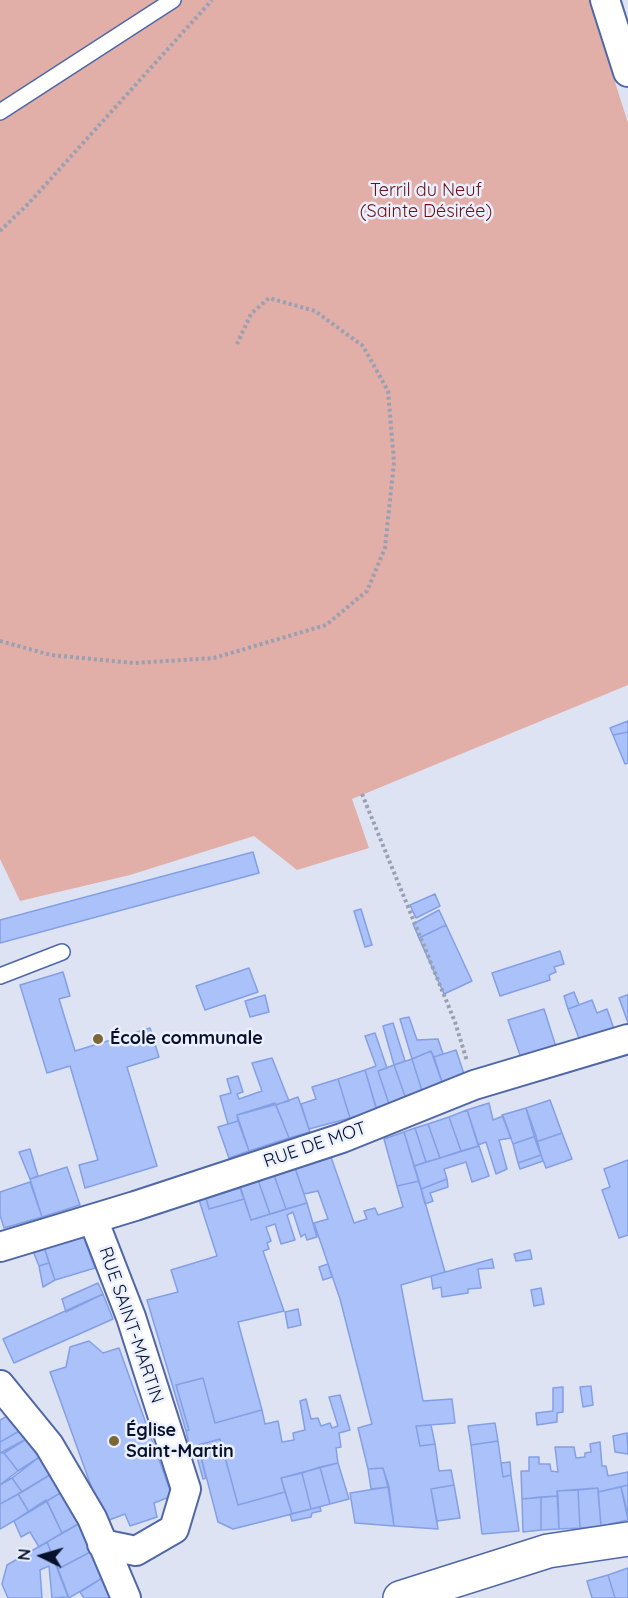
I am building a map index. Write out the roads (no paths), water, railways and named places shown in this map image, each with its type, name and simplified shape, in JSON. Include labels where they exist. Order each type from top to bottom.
[{"type":"street","points":[[604,0],[628,72]]},
{"type":"street","name":"RUE DE MOT","points":[[0,1247],[342,1138],[474,1085],[628,1039]]},
{"type":"street","name":"RUE SAINT-MARTIN","points":[[93,1219],[131,1317],[186,1489],[174,1529],[136,1551],[102,1544]]},
{"type":"street","points":[[0,1385],[49,1445],[92,1518],[126,1598]]},
{"type":"street","points":[[400,1598],[448,1591],[548,1551],[628,1539]]},
{"type":"lane","points":[[0,112],[173,0]]},
{"type":"lane","points":[[0,976],[62,952]]},
{"type":"place","name":"École communale","points":[[98,1039]]},
{"type":"place","name":"Église Saint-Martin","points":[[114,1441]]},
{"type":"park label","name":"Terril du Neuf (Sainte Désirée)","points":[[426,201]]}]
